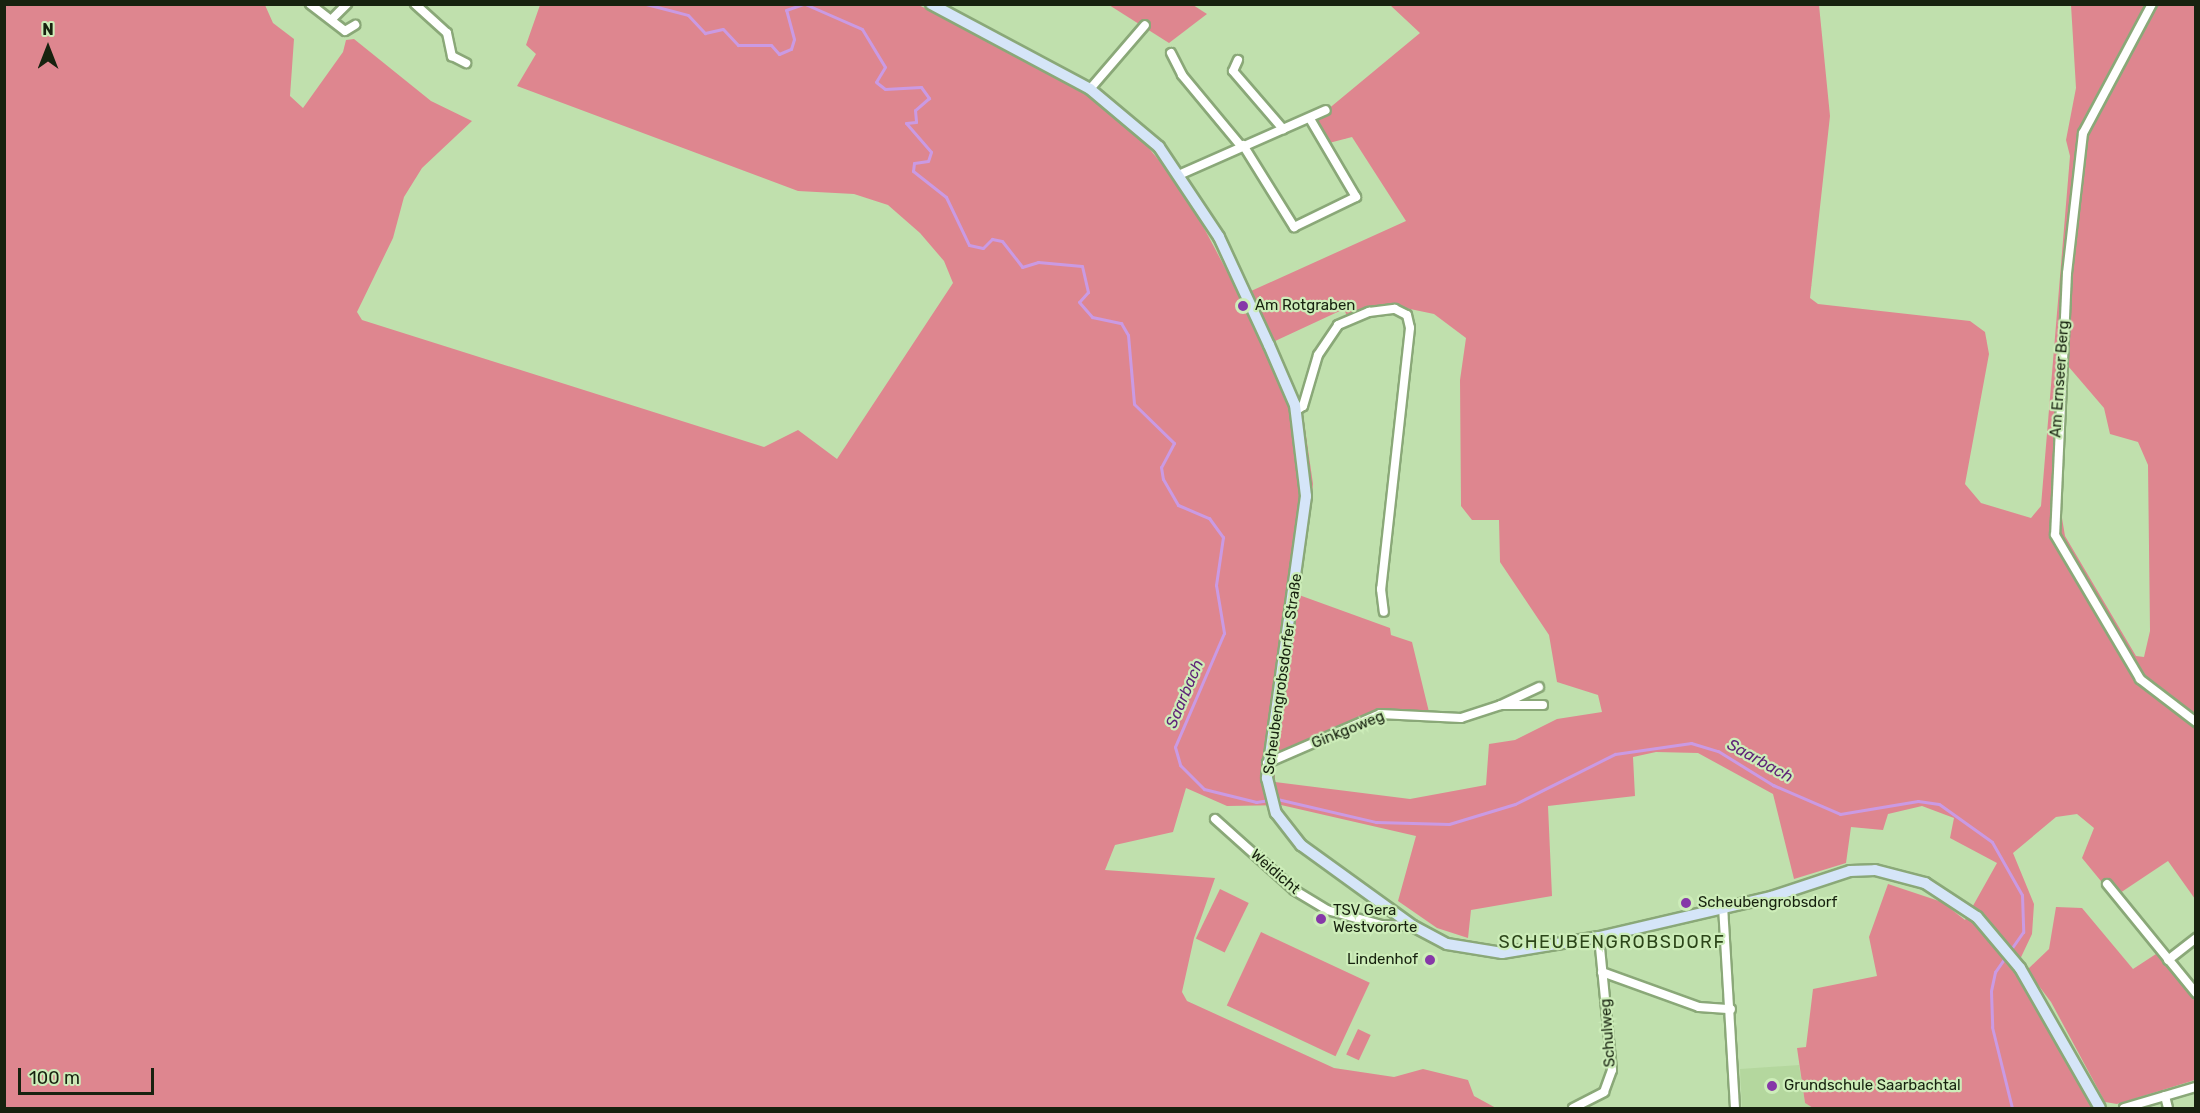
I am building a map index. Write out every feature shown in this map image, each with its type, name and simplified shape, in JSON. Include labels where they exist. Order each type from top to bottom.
[{"type":"main road","name":"Scheubengrobsdorfer Straße","points":[[931,4],[1090,88],[1132,121],[1181,174],[1219,237],[1297,410],[1305,462],[1305,524],[1267,763],[1268,794],[1276,813],[1301,845],[1413,926],[1447,944],[1502,953],[1599,937],[1850,871],[1875,870],[1951,895],[2002,946],[2020,968],[2100,1108]]},
{"type":"street","points":[[310,4],[333,18],[345,31],[355,25]]},
{"type":"street","points":[[333,18],[347,4]]},
{"type":"street","points":[[415,4],[447,33],[452,56],[466,63]]},
{"type":"street","name":"Am Ernseer Berg","points":[[2152,4],[2083,133],[2066,284],[2055,535],[2140,679],[2196,722]]},
{"type":"street","points":[[1090,88],[1145,25]]},
{"type":"street","points":[[1171,53],[1182,75],[1242,146],[1294,227],[1356,197],[1310,119]]},
{"type":"street","points":[[1238,60],[1233,71],[1283,129]]},
{"type":"street","points":[[1181,174],[1326,110]]},
{"type":"street","points":[[1297,410],[1318,355],[1338,325],[1369,312],[1395,309],[1407,315],[1410,328],[1381,589],[1384,612]]},
{"type":"street","name":"Ginkgoweg","points":[[1267,763],[1380,714],[1461,718],[1500,705],[1539,687]]},
{"type":"street","name":"Ginkgoweg","points":[[1500,705],[1543,705]]},
{"type":"street","name":"Weidicht","points":[[1215,819],[1293,890],[1327,910],[1382,926],[1413,926]]},
{"type":"street","points":[[2107,884],[2196,993]]},
{"type":"street","points":[[1723,906],[1731,1009],[1735,1108]]},
{"type":"street","name":"Schulweg","points":[[1572,1108],[1604,1092],[1610,1081],[1611,1037],[1599,937]]},
{"type":"street","points":[[2168,960],[2196,938]]},
{"type":"street","points":[[1602,972],[1699,1007],[1731,1009]]},
{"type":"street","points":[[2124,1108],[2196,1087]]},
{"type":"street","points":[[2165,1096],[2168,1108]]},
{"type":"shaded area","points":[[916,4],[985,35],[1084,92],[1129,124],[1185,192],[1240,296],[1406,221],[1352,137],[1329,143],[1315,120],[1420,33],[1390,5],[1819,5],[1830,116],[1810,298],[1818,304],[1970,321],[1985,332],[1989,354],[1965,484],[1981,503],[2031,518],[2041,506],[2070,156],[2066,140],[2076,88],[2071,5],[2195,5],[2195,899],[2168,861],[2114,897],[2082,858],[2094,828],[2077,814],[2056,817],[2013,853],[2034,904],[2032,934],[2014,972],[2092,1108],[1813,1108],[1805,1103],[1797,1048],[1806,1047],[1813,989],[1877,976],[1869,937],[1888,884],[1942,902],[1965,920],[1997,863],[1950,838],[1954,818],[1922,806],[1888,814],[1883,830],[1851,827],[1846,863],[1794,879],[1773,794],[1698,753],[1656,752],[1633,757],[1635,796],[1548,806],[1552,896],[1471,910],[1468,938],[1437,928],[1398,901],[1416,836],[1281,805],[1227,806],[1186,788],[1173,832],[1115,845],[1105,870],[1215,878],[1194,938],[1182,992],[1187,1001],[1334,1068],[1394,1077],[1423,1069],[1468,1080],[1474,1096],[1496,1108],[5,1108],[5,5],[265,5],[273,23],[294,39],[290,96],[303,108],[343,52],[346,40],[354,39],[431,101],[472,121],[422,168],[404,197],[393,238],[357,312],[362,320],[764,447],[798,430],[837,459],[953,283],[944,261],[920,233],[888,205],[854,194],[798,191],[517,86],[536,54],[526,45],[540,5]],"holes":[[[1391,305],[1434,314],[1466,338],[1460,380],[1461,506],[1472,520],[1499,520],[1500,562],[1549,635],[1557,682],[1598,695],[1602,712],[1557,719],[1515,740],[1489,744],[1486,785],[1410,799],[1275,782],[1275,756],[1381,710],[1429,712],[1412,642],[1391,635],[1390,628],[1299,595],[1313,484],[1303,415],[1273,342],[1344,309],[1347,316]],[[2068,366],[2104,408],[2110,434],[2138,442],[2148,465],[2150,631],[2144,657],[2136,656],[2065,536],[2060,506]]]},
{"type":"shaded area","points":[[1109,5],[1193,5],[1207,14],[1169,43]]},
{"type":"shaded area","points":[[1220,889],[1249,903],[1225,952],[1196,938]]},
{"type":"shaded area","points":[[2056,907],[2082,908],[2133,969],[2156,954],[2195,1001],[2195,1080],[2117,1104],[2105,1102],[2051,1002],[2027,970],[2049,949]]},
{"type":"shaded area","points":[[1261,932],[1370,983],[1336,1056],[1227,1005]]},
{"type":"shaded area","points":[[1358,1029],[1371,1035],[1359,1060],[1346,1054]]},
{"type":"shaded area","name":"Grundschule Saarbachtal","points":[[1799,1065],[1805,1103],[1813,1108],[1742,1108],[1740,1069]]},
{"type":"waterway","name":"Saarbach","points":[[646,4],[688,15],[705,33],[723,29],[738,45],[771,45],[779,54],[791,49],[794,39],[786,10],[803,4]]},
{"type":"waterway","name":"Saarbach","points":[[805,4],[862,29],[885,67],[876,82],[885,89],[921,87],[929,98],[915,110],[916,122],[906,123],[931,152],[928,161],[914,163],[913,171],[946,197],[969,245],[983,248],[992,239],[1002,241],[1022,267],[1038,262],[1082,266],[1088,292],[1079,302],[1092,317],[1121,323],[1128,335],[1134,404],[1174,443],[1161,467],[1163,479],[1178,505],[1209,518],[1223,537],[1216,585],[1224,633],[1175,747],[1180,765],[1204,789],[1256,802],[1270,800]]},
{"type":"waterway","name":"Saarbach","points":[[1277,799],[1376,822],[1449,824],[1515,804],[1615,754],[1691,743],[1718,751],[1773,785],[1840,814],[1918,801],[1939,804],[1992,842],[2022,895],[2023,932],[1995,972],[1991,991],[1992,1027],[2012,1108]]},
{"type":"place","name":"Am Rotgraben","points":[[1243,306]]},
{"type":"place","name":"Scheubengrobsdorf","points":[[1686,903]]},
{"type":"place","name":"TSV Gera Westvororte","points":[[1321,919]]},
{"type":"place","name":"Lindenhof","points":[[1430,960]]},
{"type":"place","name":"Grundschule Saarbachtal","points":[[1772,1086]]},
{"type":"district","name":"SCHEUBENGROBSDORF","points":[[1612,942]]}]
